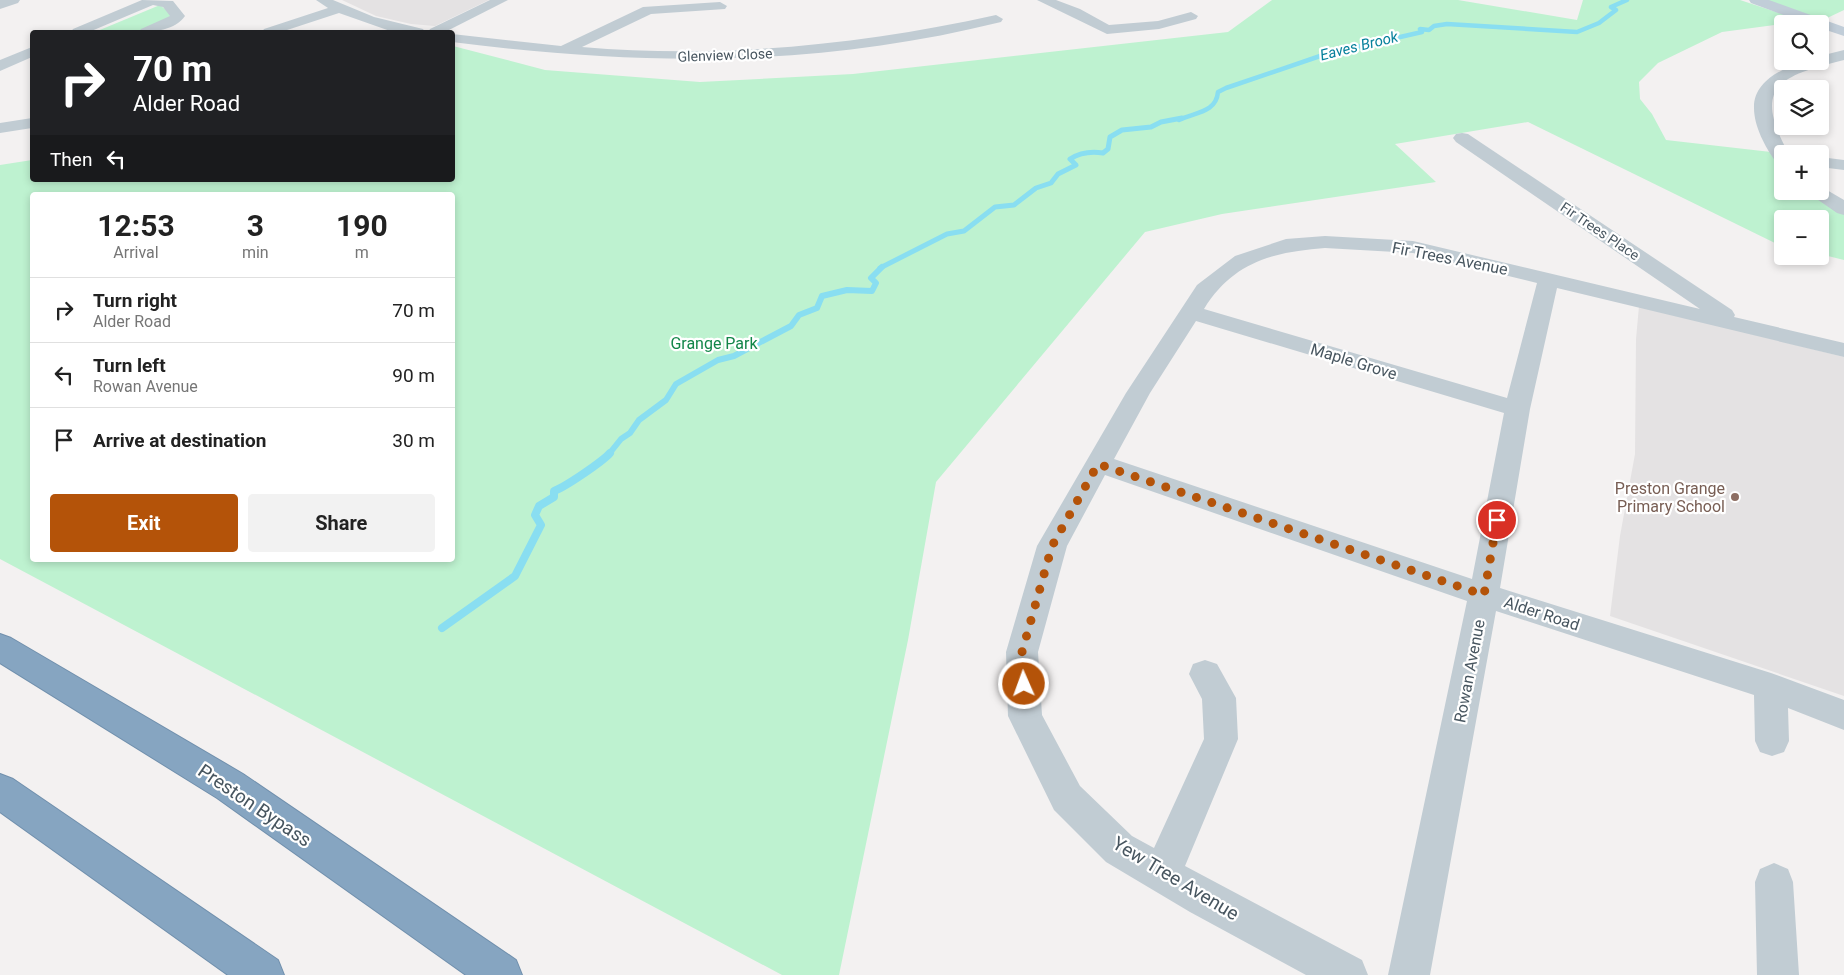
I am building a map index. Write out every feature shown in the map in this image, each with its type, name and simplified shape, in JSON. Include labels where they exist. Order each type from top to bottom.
[{"type":"highway","name":"Preston Bypass","points":[[0,648],[230,786],[501,975]]},
{"type":"highway","points":[[0,791],[264,975]]},
{"type":"main road","points":[[1756,0],[1844,32]]},
{"type":"street","points":[[0,5],[13,0]]},
{"type":"street","points":[[323,0],[375,23],[408,30]]},
{"type":"street","points":[[439,30],[501,0]]},
{"type":"street","points":[[83,30],[153,1],[168,4],[178,16],[150,30]]},
{"type":"street","points":[[1052,1],[1107,30],[1159,26],[1190,16]]},
{"type":"street","points":[[561,52],[648,10],[720,6]]},
{"type":"street","points":[[274,30],[306,18],[340,9]]},
{"type":"street","name":"Glenview Close","points":[[455,38],[561,52],[678,57],[792,52],[917,36],[996,19]]},
{"type":"street","points":[[0,66],[30,53]]},
{"type":"street","points":[[1829,59],[1844,55]]},
{"type":"street","points":[[1776,145],[1761,109],[1762,96],[1767,88],[1782,77],[1799,70]]},
{"type":"street","points":[[0,74],[24,72]]},
{"type":"street","points":[[0,128],[30,123]]},
{"type":"street","name":"Fir Trees Place","points":[[1462,138],[1738,325]]},
{"type":"street","points":[[1829,163],[1844,165]]},
{"type":"street","points":[[1829,199],[1844,209]]},
{"type":"street","name":"Fir Trees Avenue","points":[[1098,464],[1138,393],[1208,285],[1242,260],[1286,245],[1325,242],[1414,247],[1844,350]]},
{"type":"street","name":"Rowan Avenue","points":[[1409,975],[1484,595],[1518,409],[1549,278]]},
{"type":"street","name":"Maple Grove","points":[[1191,312],[1518,409]]},
{"type":"street","name":"Alder Road","points":[[1098,464],[1484,595],[1771,687],[1844,715]]},
{"type":"street","name":"Yew Tree Avenue","points":[[1098,464],[1052,546],[1022,652],[1025,716],[1067,798],[1119,849],[1347,975]]},
{"type":"street","points":[[1162,874],[1221,739],[1219,698],[1205,674]]},
{"type":"street","points":[[1771,687],[1772,741]]},
{"type":"street","points":[[1774,882],[1778,975]]},
{"type":"shaded area","points":[[342,0],[489,0],[435,26],[411,24],[376,16]]},
{"type":"shaded area","name":"Preston Grange Primary School","points":[[1639,306],[1844,357],[1844,696],[1610,616],[1620,536],[1635,454],[1636,339]]},
{"type":"green space","name":"Grange Park","points":[[1272,0],[1458,0],[1577,20],[1583,0],[1740,0],[1786,15],[1774,15],[1774,25],[1722,32],[1658,63],[1639,82],[1640,99],[1652,114],[1666,140],[1771,152],[1774,156],[1774,200],[1825,200],[1844,213],[1844,260],[1829,256],[1829,210],[1774,210],[1774,243],[1528,122],[1395,144],[1436,182],[1222,214],[1145,232],[936,482],[908,640],[839,975],[782,975],[0,559],[0,165],[30,160],[30,182],[455,182],[455,47],[545,70],[700,82],[853,74],[1228,32]]},
{"type":"green space","points":[[1766,0],[1844,0],[1844,10],[1829,17],[1829,15],[1809,15]]},
{"type":"green space","points":[[160,5],[173,16],[144,30],[100,30]]},
{"type":"waterway","name":"Eaves Brook","points":[[1179,120],[1209,108],[1216,99],[1218,92],[1226,88],[1326,54],[1422,32],[1420,29],[1429,30],[1434,26],[1447,24],[1577,32],[1599,23],[1616,10],[1611,7],[1627,0]]},
{"type":"waterway","points":[[880,268],[947,234],[964,231],[995,207],[1014,205],[1036,188],[1051,183],[1058,174],[1076,165],[1070,159],[1086,153],[1103,153],[1108,149],[1110,137],[1122,130],[1151,127],[1161,122],[1182,118]]},
{"type":"waterway","points":[[609,453],[621,439],[630,433],[639,420],[666,400],[676,384],[718,360],[734,356],[791,326],[799,315],[817,308],[822,296],[847,290],[872,291],[876,283],[871,278],[882,267]]},
{"type":"waterway","points":[[442,628],[515,576],[541,525],[535,515],[539,506],[554,497],[554,491],[583,474],[609,453]]},
{"type":"place","name":"Preston Grange Primary School","points":[[1735,497]]},
{"type":"route","points":[[1024,684],[1022,652],[1052,546],[1098,464],[1484,595],[1497,520]]}]
